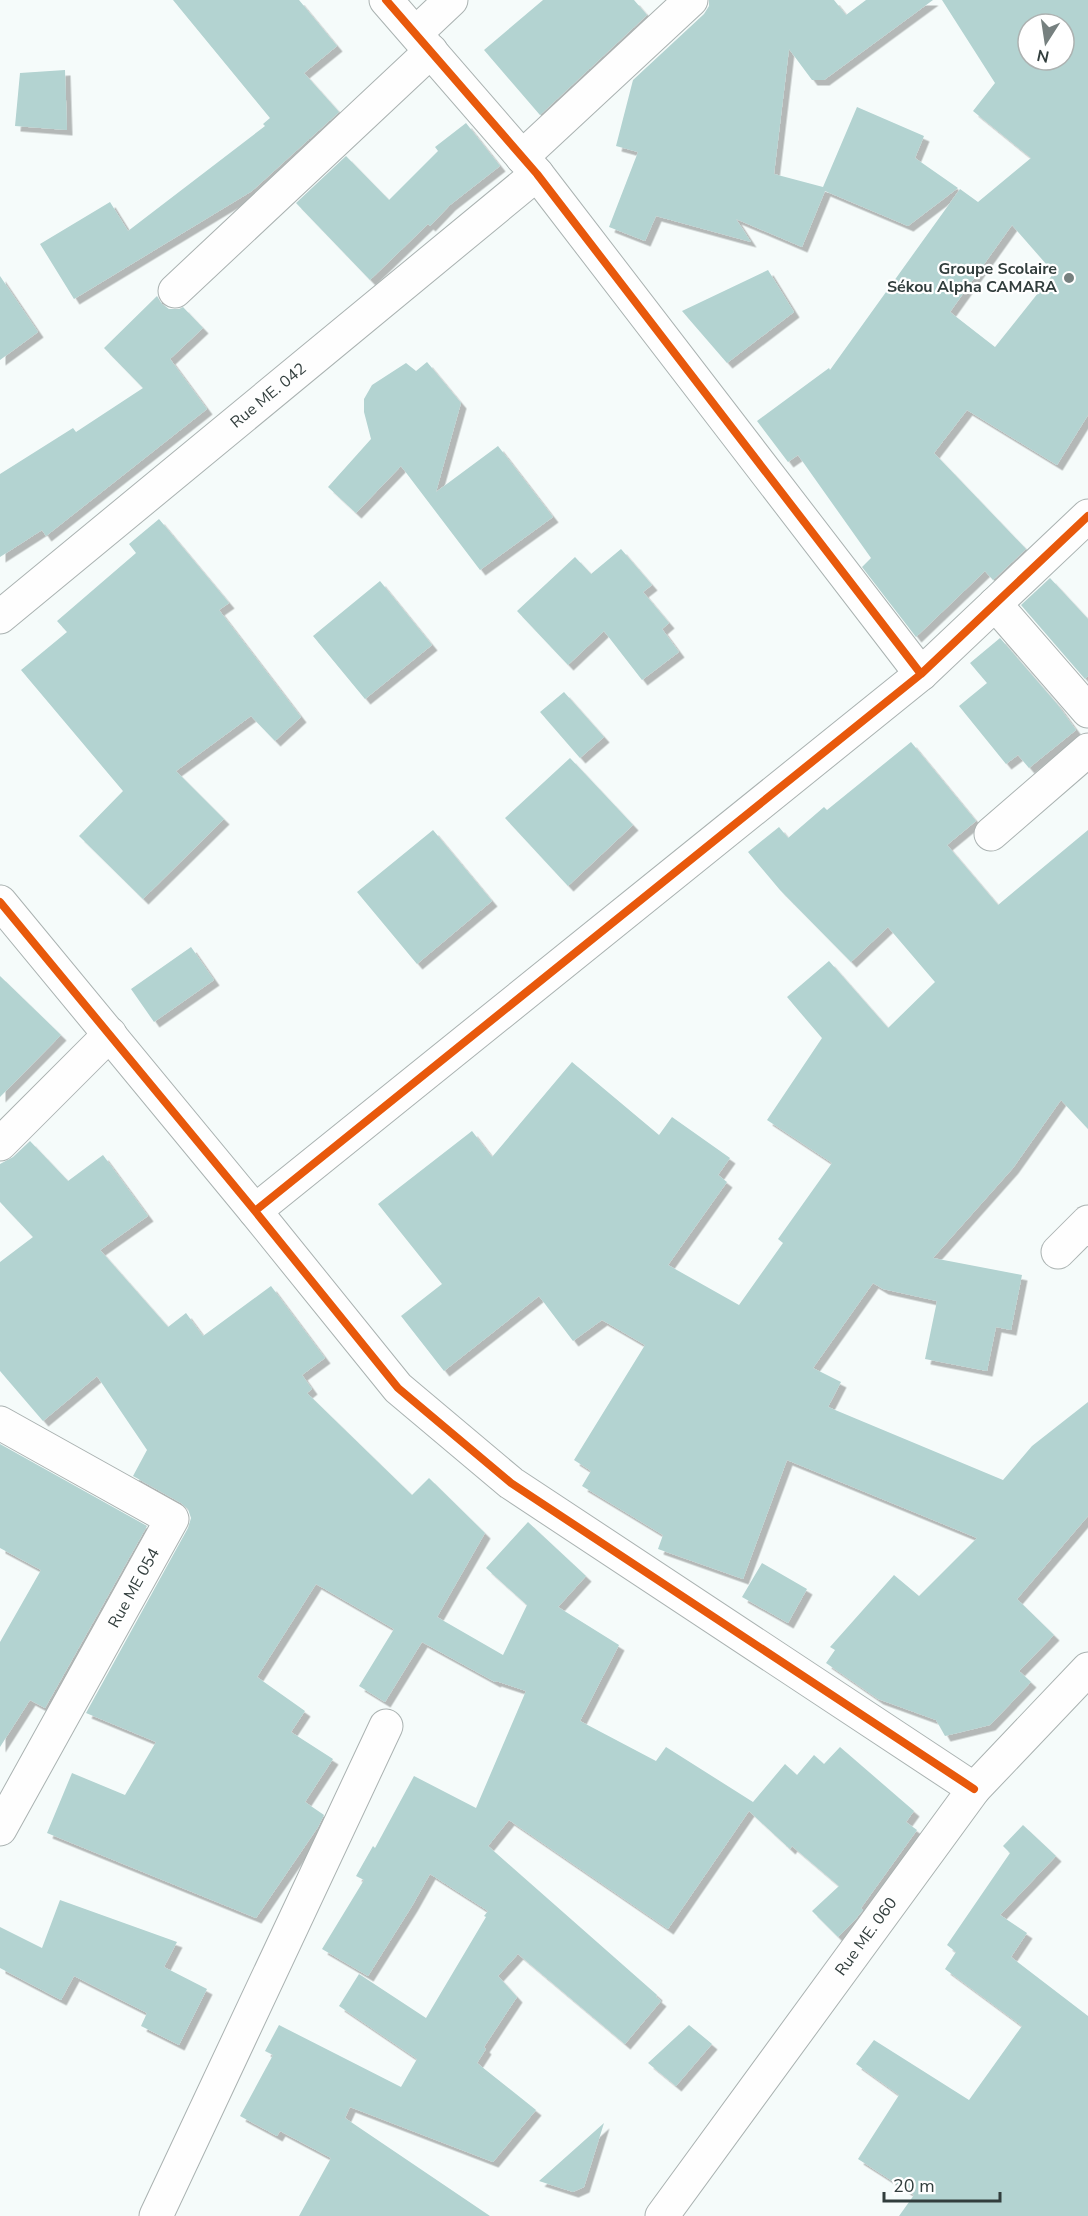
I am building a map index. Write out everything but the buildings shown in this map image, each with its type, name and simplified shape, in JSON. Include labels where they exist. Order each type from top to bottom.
[{"type":"street","points":[[386,0],[529,165],[921,674]]},
{"type":"street","points":[[175,291],[423,42],[451,0]]},
{"type":"street","name":"Rue ME. 042","points":[[0,617],[529,165],[691,0]]},
{"type":"street","points":[[255,1211],[921,674],[1088,516]]},
{"type":"street","points":[[995,604],[1088,711]]},
{"type":"street","points":[[991,834],[1088,750]]},
{"type":"street","points":[[0,902],[398,1388],[511,1483],[975,1789]]},
{"type":"street","points":[[0,1144],[110,1035]]},
{"type":"street","points":[[1058,1252],[1088,1222]]},
{"type":"street","name":"Rue ME 054","points":[[0,1423],[172,1519],[0,1829]]},
{"type":"street","name":"Rue ME. 060","points":[[662,2216],[975,1789],[1088,1669]]},
{"type":"street","points":[[156,2216],[386,1726]]},
{"type":"cycle path","points":[[386,0],[537,174],[921,674]]},
{"type":"cycle path","points":[[255,1211],[921,674],[1088,516]]},
{"type":"cycle path","points":[[0,902],[398,1388],[511,1483],[974,1789]]},
{"type":"place","name":"Groupe Scolaire Sékou Alpha CAMARA","points":[[1069,278]]}]
